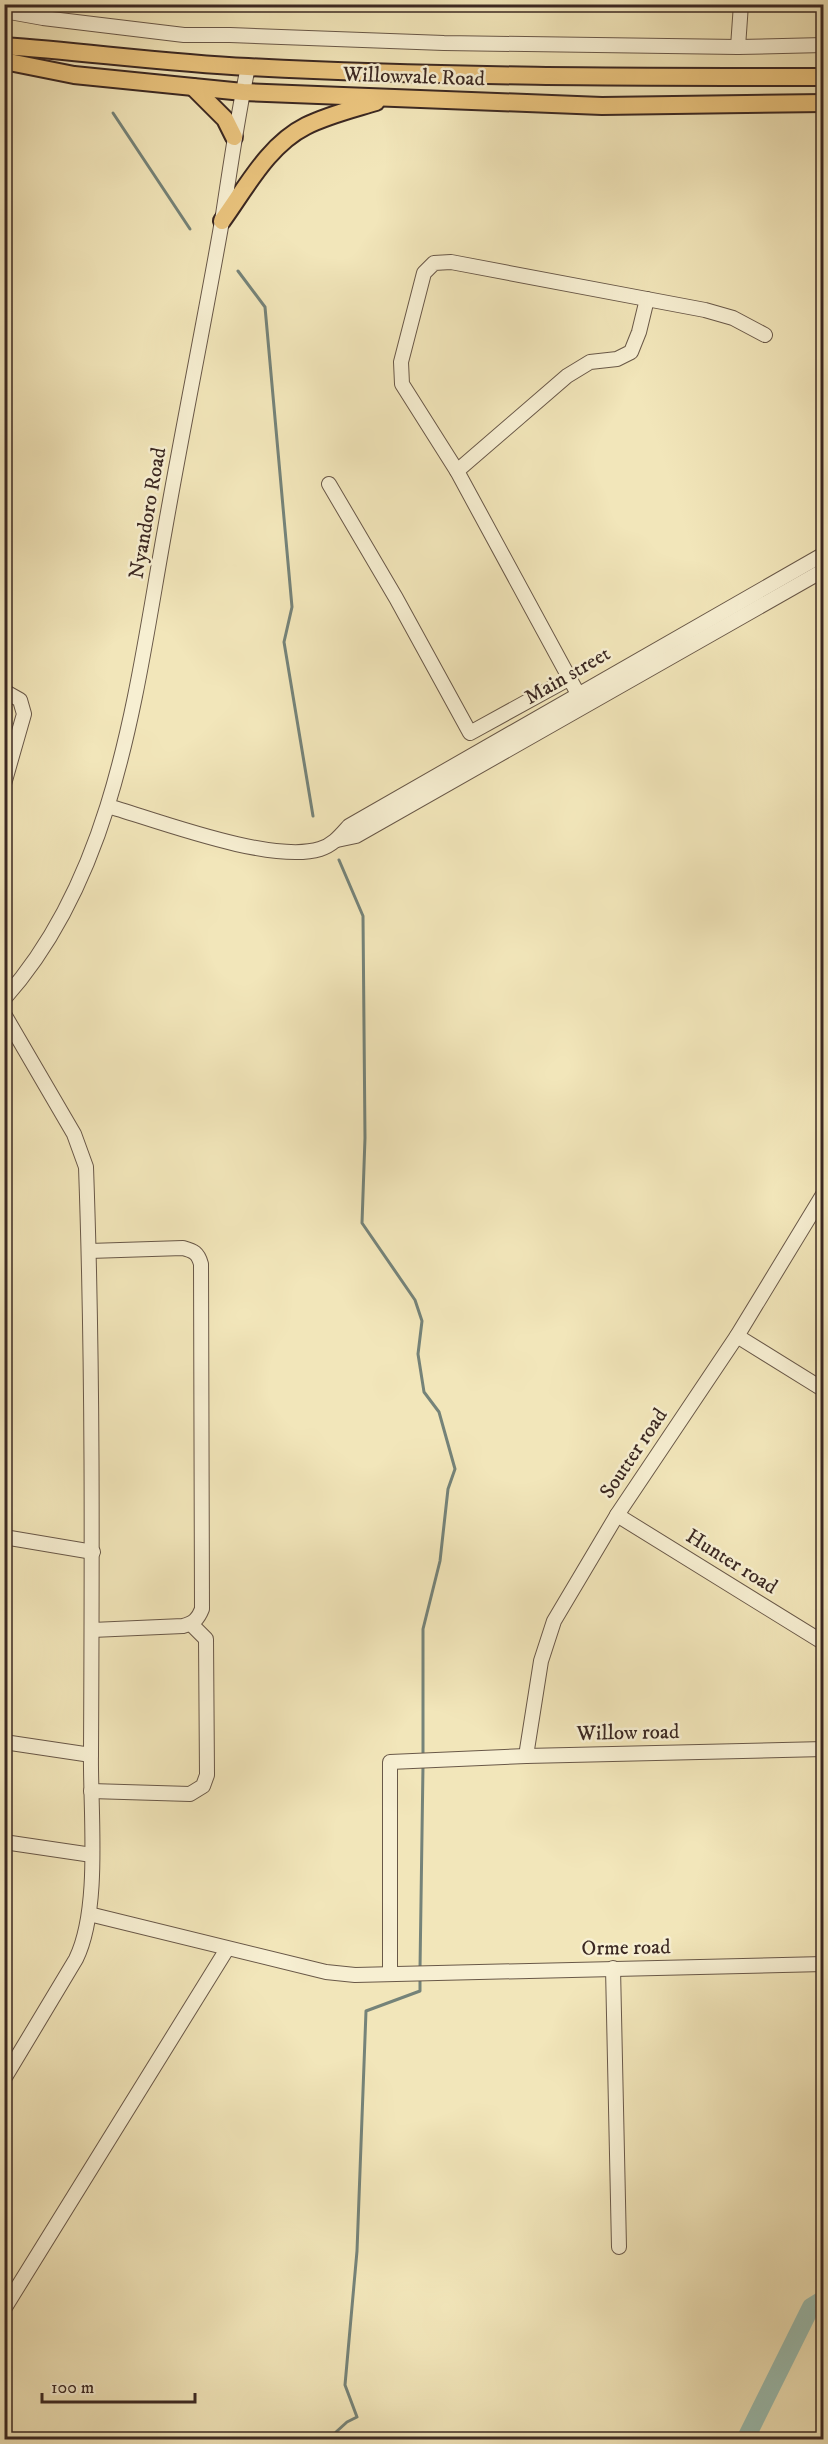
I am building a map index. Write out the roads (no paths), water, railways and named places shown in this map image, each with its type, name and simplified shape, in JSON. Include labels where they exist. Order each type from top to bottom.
[{"type":"main road","name":"Willowvale Road","points":[[4,46],[248,67],[602,77],[824,77]]},
{"type":"main road","name":"Willowvale Road","points":[[4,61],[74,75],[243,92],[602,106],[824,103]]},
{"type":"main road","points":[[193,87],[225,119],[234,136]]},
{"type":"main road","points":[[222,221],[268,156],[291,135],[305,126],[328,117],[389,98]]},
{"type":"street","points":[[738,46],[741,4]]},
{"type":"street","points":[[4,11],[184,35],[444,43],[824,45]]},
{"type":"street","name":"Nyandoro Road","points":[[4,999],[42,953],[75,891],[108,807],[151,609],[248,67]]},
{"type":"street","points":[[581,699],[457,471],[402,384],[401,362],[421,283],[429,267],[442,261],[451,262],[647,299],[724,315],[765,335]]},
{"type":"street","points":[[457,471],[567,376],[590,362],[617,359],[631,352],[639,332],[647,299]]},
{"type":"street","points":[[329,484],[396,598],[470,733],[570,678]]},
{"type":"street","name":"Main street","points":[[581,699],[824,554]]},
{"type":"street","name":"Main street","points":[[108,807],[240,846],[304,852],[322,848],[337,840],[349,826],[824,570]]},
{"type":"street","points":[[4,691],[20,700],[24,714],[4,784]]},
{"type":"street","points":[[4,1014],[82,1150],[86,1167],[93,1552],[92,1855],[89,1914],[84,1942],[76,1959],[4,2079]]},
{"type":"street","name":"Soutter road","points":[[526,1756],[536,1687],[547,1639],[554,1621],[617,1515],[736,1336],[824,1193]]},
{"type":"street","points":[[89,1251],[183,1248],[192,1250],[199,1256],[201,1264],[202,1599],[199,1618],[183,1626],[92,1629]]},
{"type":"street","points":[[736,1336],[824,1390]]},
{"type":"street","name":"Hunter road","points":[[617,1515],[824,1643]]},
{"type":"street","points":[[4,1537],[93,1552]]},
{"type":"street","points":[[91,1791],[190,1794],[203,1786],[207,1775],[206,1639],[191,1624]]},
{"type":"street","points":[[4,1742],[91,1755]]},
{"type":"street","name":"Willow road","points":[[390,1973],[390,1762],[526,1756],[824,1749]]},
{"type":"street","points":[[4,1842],[92,1855]]},
{"type":"street","points":[[89,1914],[326,1972],[355,1975],[390,1973]]},
{"type":"street","points":[[4,2309],[227,1949]]},
{"type":"street","name":"Orme road","points":[[390,1973],[824,1964]]},
{"type":"street","points":[[613,1968],[619,2247]]},
{"type":"waterway","points":[[113,113],[190,229]]},
{"type":"waterway","points":[[238,271],[265,307],[292,607],[284,642],[313,816]]},
{"type":"waterway","points":[[339,860],[363,916],[365,1138],[362,1223],[415,1300],[422,1321],[418,1354],[424,1392],[439,1412],[455,1469],[448,1489],[440,1561],[423,1629],[423,1756]]},
{"type":"waterway","points":[[420,1969],[423,1766]]},
{"type":"waterway","points":[[348,2440],[336,2432],[357,2417],[345,2385],[357,2251],[366,2011],[420,1991],[420,1976]]},
{"type":"waterway","points":[[745,2440],[811,2307],[824,2299]]}]
